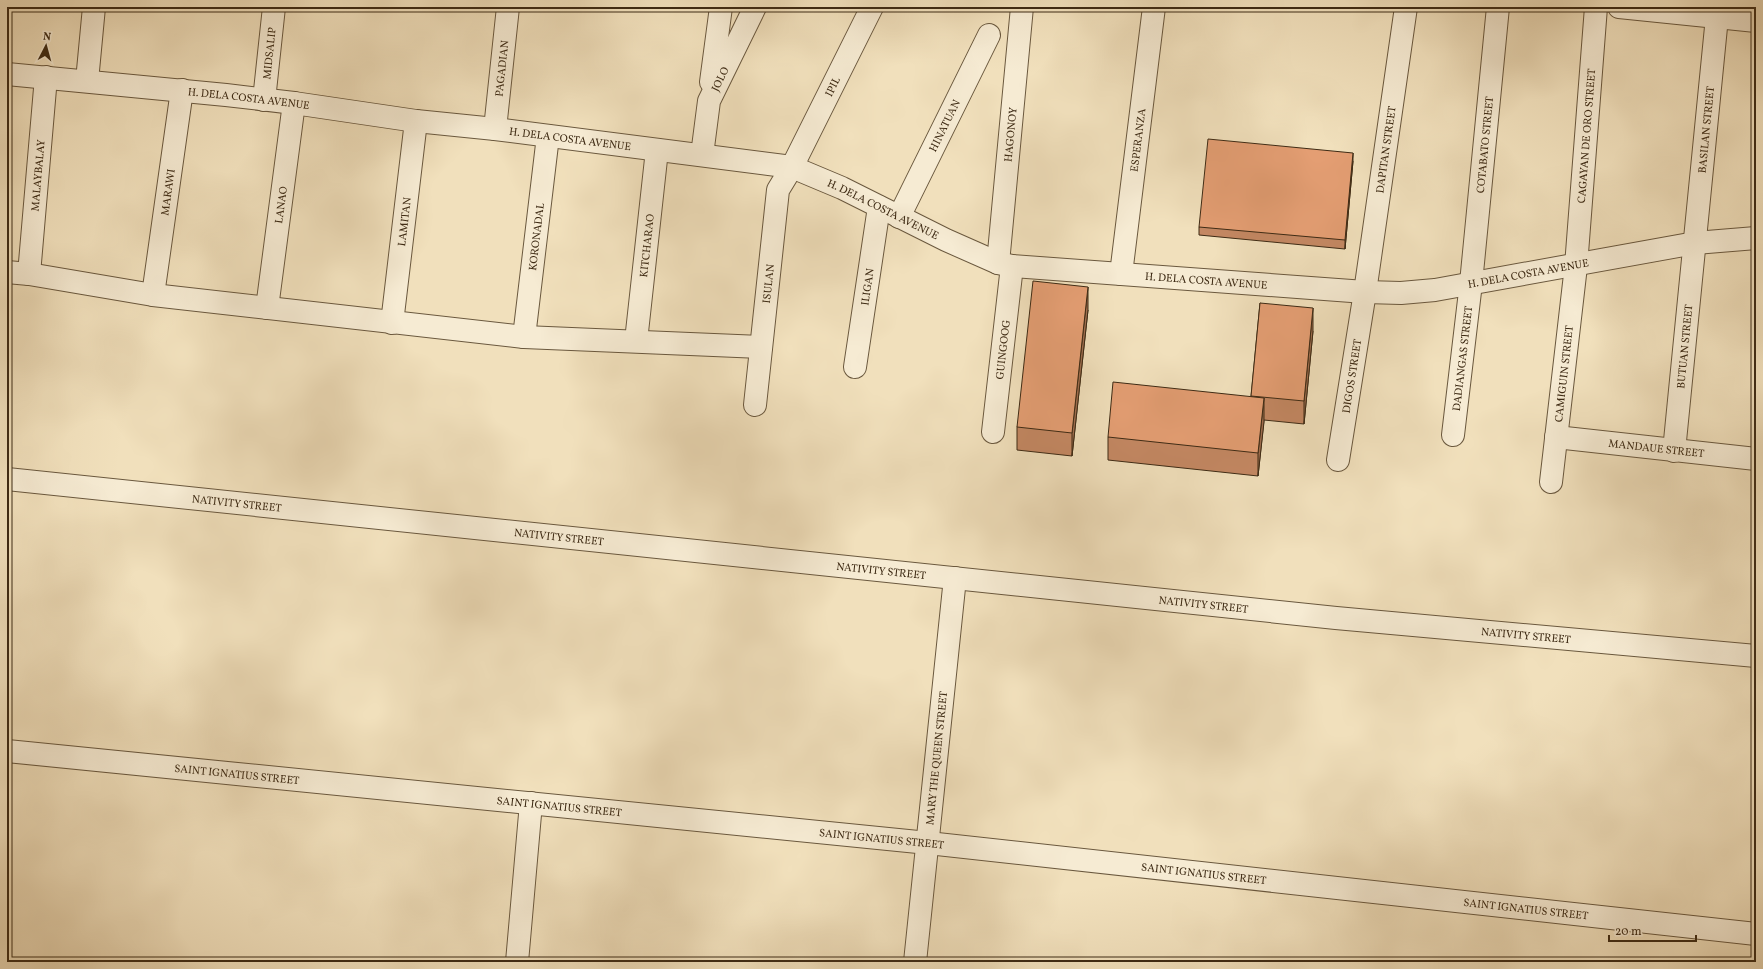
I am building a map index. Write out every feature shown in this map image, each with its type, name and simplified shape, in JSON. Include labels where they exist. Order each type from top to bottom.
[{"type":"street","points":[[86,81],[94,7]]},
{"type":"street","name":"MIDSALIP","points":[[264,100],[274,7]]},
{"type":"street","name":"PAGADIAN","points":[[495,129],[508,7]]},
{"type":"street","points":[[709,101],[721,7]]},
{"type":"street","name":"JOLO","points":[[702,155],[709,101],[755,7]]},
{"type":"street","name":"IPIL","points":[[792,167],[872,7]]},
{"type":"street","name":"HAGONOY","points":[[1005,264],[1022,7]]},
{"type":"street","name":"ESPERANZA","points":[[1121,274],[1154,7]]},
{"type":"street","name":"DAPITAN STREET","points":[[1365,292],[1406,7]]},
{"type":"street","name":"COTABATO STREET","points":[[1471,283],[1498,7]]},
{"type":"street","name":"CAGAYAN DE ORO STREET","points":[[1576,266],[1596,7]]},
{"type":"street","points":[[1619,7],[1756,21]]},
{"type":"street","name":"BASILAN STREET","points":[[1695,243],[1717,17]]},
{"type":"street","name":"HINATUAN","points":[[899,217],[989,35]]},
{"type":"street","name":"H. DELA COSTA AVENUE","points":[[7,74],[182,90],[294,103],[416,121],[495,129],[792,167],[842,188],[899,217],[1005,264],[1365,292],[1408,292],[1436,290],[1576,266],[1695,243],[1756,238]]},
{"type":"street","name":"MALAYBALAY","points":[[29,274],[46,77]]},
{"type":"street","name":"MARAWI","points":[[154,295],[182,90]]},
{"type":"street","name":"LANAO","points":[[267,308],[294,103]]},
{"type":"street","name":"LAMITAN","points":[[392,323],[416,121]]},
{"type":"street","name":"KORONADAL","points":[[524,337],[548,136]]},
{"type":"street","name":"KITCHARAO","points":[[636,342],[657,150]]},
{"type":"street","name":"ISULAN","points":[[755,404],[775,203],[778,190],[792,167]]},
{"type":"street","name":"ILIGAN","points":[[855,367],[879,207]]},
{"type":"street","name":"BUTUAN STREET","points":[[1674,450],[1695,243]]},
{"type":"street","name":"GUINGOOG","points":[[993,432],[1005,264]]},
{"type":"street","name":"CAMIGUIN STREET","points":[[1551,482],[1576,266]]},
{"type":"street","points":[[7,272],[29,274],[154,295],[524,337],[761,347]]},
{"type":"street","name":"DADIANGAS STREET","points":[[1453,435],[1471,283]]},
{"type":"street","name":"DIGOS STREET","points":[[1338,460],[1365,292]]},
{"type":"street","name":"MANDAUE STREET","points":[[1556,437],[1756,460]]},
{"type":"street","name":"NATIVITY STREET","points":[[7,479],[1336,618],[1756,656]]},
{"type":"street","name":"MARY THE QUEEN STREET","points":[[916,962],[955,578]]},
{"type":"street","name":"SAINT IGNATIUS STREET","points":[[7,751],[928,843],[1756,934]]},
{"type":"street","points":[[519,962],[531,803]]},
{"type":"building","points":[[1208,139],[1353,153],[1345,240],[1199,227]]},
{"type":"building","points":[[1033,281],[1088,287],[1072,433],[1017,427]]},
{"type":"building","points":[[1260,303],[1313,308],[1304,401],[1251,396]]},
{"type":"building","points":[[1113,382],[1264,398],[1258,453],[1108,437]]}]
